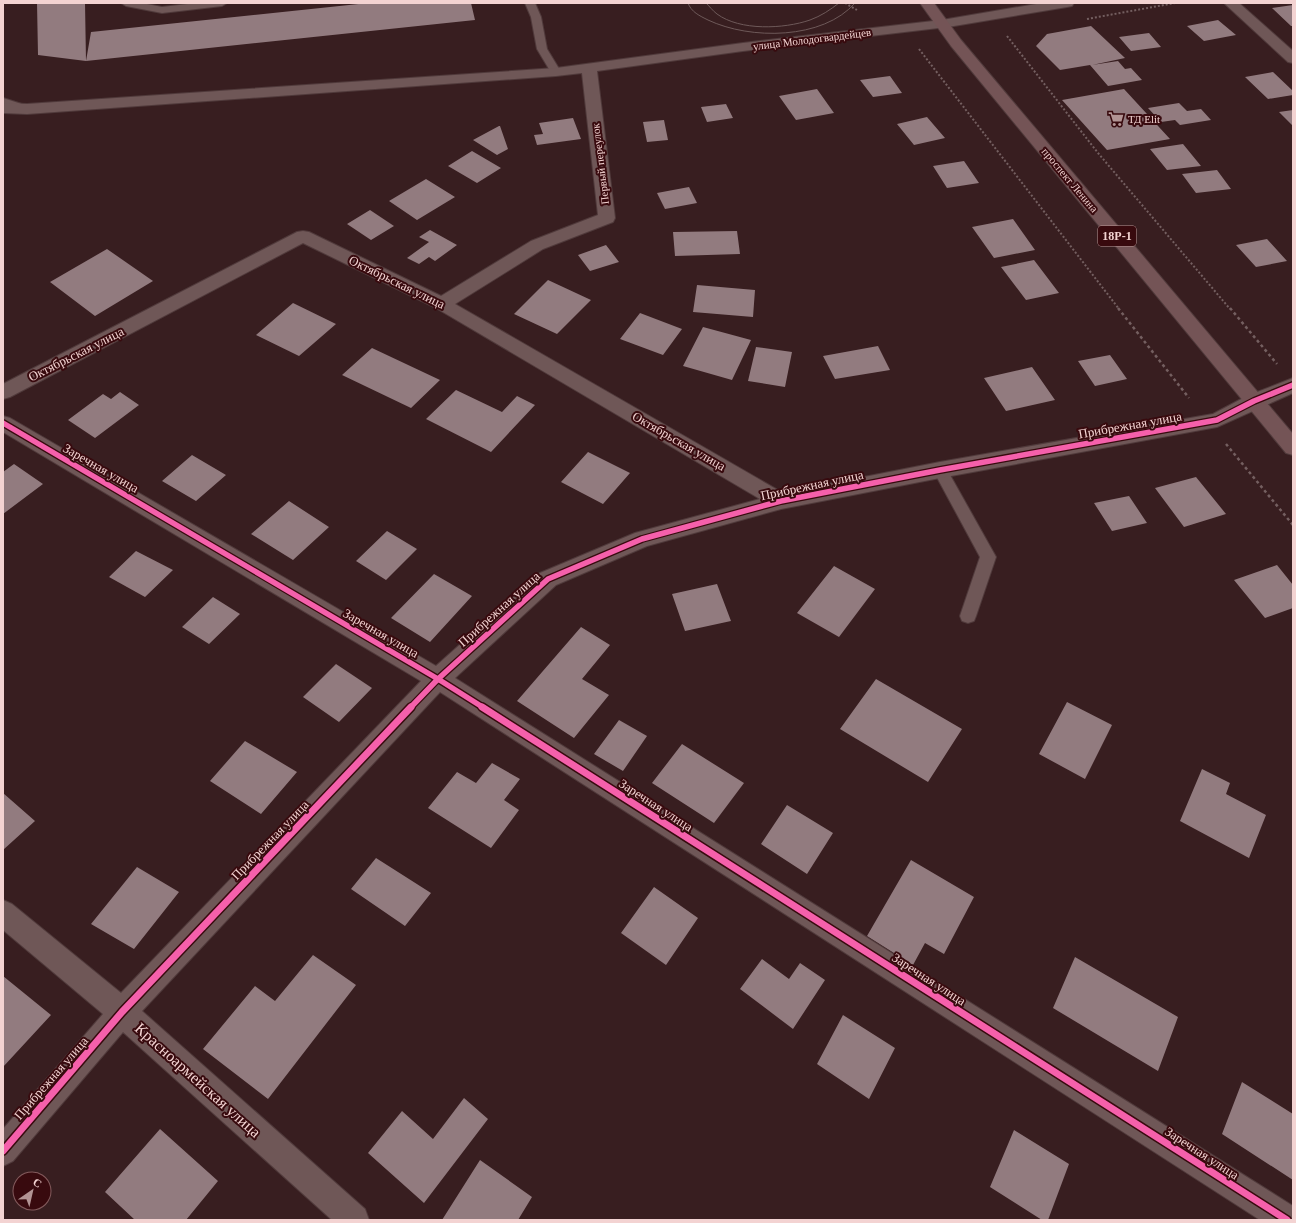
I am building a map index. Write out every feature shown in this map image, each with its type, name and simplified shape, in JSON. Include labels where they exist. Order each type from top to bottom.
[{"type":"main road","name":"проспект Ленина","points":[[927,3],[956,44],[1293,448]]},
{"type":"street","name":"улица Молодогвардейцев","points":[[3,108],[27,109],[556,72],[743,47],[942,24],[1067,3]]},
{"type":"street","points":[[1231,3],[1293,59]]},
{"type":"street","name":"Первый переулок","points":[[442,304],[537,245],[607,218],[589,68]]},
{"type":"street","name":"Октябрьская улица","points":[[3,392],[303,236],[442,304],[781,501]]},
{"type":"street","name":"Прибрежная улица","points":[[3,1151],[122,1012],[438,679],[548,579],[642,539],[781,501],[940,470],[1217,420],[1254,401],[1293,385]]},
{"type":"street","name":"Заречная улица","points":[[3,423],[438,679],[1287,1220]]},
{"type":"street","name":"Красноармейская улица","points":[[3,913],[122,1012],[354,1220]]},
{"type":"lane","points":[[126,3],[162,10],[222,3]]},
{"type":"lane","points":[[530,3],[536,17],[542,49],[556,72]]},
{"type":"lane","points":[[3,101],[27,109]]},
{"type":"lane","points":[[940,470],[988,557],[968,616]]},
{"type":"path","points":[[845,3],[853,8]]},
{"type":"path","points":[[1084,19],[1175,3]]},
{"type":"path","points":[[1005,34],[1098,153],[1280,367]]},
{"type":"path","points":[[919,49],[1070,247],[1207,422],[1293,525]]},
{"type":"building","points":[[37,3],[85,3],[86,61],[38,55]]},
{"type":"building","points":[[368,3],[471,3],[475,20],[86,61],[91,32]]},
{"type":"building","points":[[1293,5],[1293,26],[1291,26],[1272,8]]},
{"type":"building","points":[[1218,20],[1236,35],[1204,41],[1187,26]]},
{"type":"building","points":[[1091,26],[1125,58],[1092,65],[1118,61],[1125,69],[1131,68],[1142,80],[1108,86],[1090,65],[1060,70],[1036,46],[1047,34]]},
{"type":"building","points":[[1149,33],[1161,47],[1131,51],[1119,37]]},
{"type":"building","points":[[1273,72],[1293,91],[1293,95],[1268,99],[1245,77]]},
{"type":"building","points":[[890,76],[902,93],[873,97],[860,80]]},
{"type":"building","points":[[817,89],[834,113],[796,120],[779,96]]},
{"type":"building","name":"ТД Elit","points":[[1124,89],[1170,139],[1107,150],[1062,100]]},
{"type":"building","points":[[1179,103],[1187,111],[1201,109],[1211,120],[1180,125],[1175,120],[1161,122],[1148,108]]},
{"type":"building","points":[[726,104],[733,118],[707,122],[701,107]]},
{"type":"building","points":[[1293,110],[1293,126],[1279,112]]},
{"type":"building","points":[[927,117],[945,138],[914,145],[897,124]]},
{"type":"building","points":[[573,118],[581,139],[537,145],[534,135],[543,134],[539,123]]},
{"type":"building","points":[[664,120],[668,140],[647,142],[643,122]]},
{"type":"building","points":[[499,126],[508,149],[497,155],[473,140]]},
{"type":"building","points":[[1183,144],[1201,166],[1167,170],[1150,149]]},
{"type":"building","points":[[472,151],[501,168],[477,183],[448,166]]},
{"type":"building","points":[[964,161],[979,183],[947,188],[933,166]]},
{"type":"building","points":[[1217,170],[1231,189],[1196,193],[1182,174]]},
{"type":"building","points":[[426,179],[455,197],[417,220],[389,201]]},
{"type":"building","points":[[689,187],[697,203],[665,209],[657,193]]},
{"type":"building","points":[[370,210],[394,226],[371,240],[347,224]]},
{"type":"building","points":[[1013,219],[1035,250],[994,258],[972,227]]},
{"type":"building","points":[[430,230],[457,245],[435,261],[429,257],[419,264],[407,258],[429,242],[419,237]]},
{"type":"building","points":[[737,231],[740,254],[675,256],[673,232]]},
{"type":"building","points":[[1267,239],[1287,261],[1256,267],[1236,245]]},
{"type":"building","points":[[606,245],[619,262],[590,271],[578,255]]},
{"type":"building","points":[[107,249],[153,281],[95,316],[50,282]]},
{"type":"building","points":[[1034,260],[1059,293],[1026,300],[1001,267]]},
{"type":"building","points":[[548,280],[591,300],[557,334],[514,314]]},
{"type":"building","points":[[697,285],[755,290],[753,317],[693,312]]},
{"type":"building","points":[[293,303],[336,324],[299,356],[256,335]]},
{"type":"building","points":[[640,313],[682,329],[663,355],[620,339]]},
{"type":"building","points":[[703,327],[751,340],[732,380],[683,366]]},
{"type":"building","points":[[878,346],[890,370],[835,379],[823,356]]},
{"type":"building","points":[[756,347],[792,352],[785,387],[748,381]]},
{"type":"building","points":[[372,348],[440,380],[411,408],[342,375]]},
{"type":"building","points":[[1110,355],[1127,379],[1095,386],[1078,361]]},
{"type":"building","points":[[1032,367],[1055,400],[1006,411],[984,378]]},
{"type":"building","points":[[456,390],[502,412],[517,396],[535,405],[491,452],[426,419]]},
{"type":"building","points":[[120,392],[139,405],[95,438],[68,420],[103,394],[111,399]]},
{"type":"building","points":[[588,452],[630,473],[603,504],[561,482]]},
{"type":"building","points":[[192,455],[226,475],[196,501],[162,481]]},
{"type":"building","points":[[14,464],[43,484],[3,514],[3,472]]},
{"type":"building","points":[[1196,477],[1226,514],[1184,527],[1155,488]]},
{"type":"building","points":[[1129,496],[1147,523],[1112,531],[1094,503]]},
{"type":"building","points":[[289,501],[329,527],[293,560],[251,534]]},
{"type":"building","points":[[387,531],[417,549],[386,580],[356,561]]},
{"type":"building","points":[[136,551],[173,570],[145,597],[109,577]]},
{"type":"building","points":[[1277,565],[1293,585],[1293,608],[1265,618],[1234,580]]},
{"type":"building","points":[[834,566],[875,589],[839,637],[797,613]]},
{"type":"building","points":[[434,574],[472,596],[430,642],[391,618]]},
{"type":"building","points":[[717,584],[731,621],[685,631],[672,594]]},
{"type":"building","points":[[213,597],[240,614],[209,644],[182,627]]},
{"type":"building","points":[[581,627],[610,645],[582,679],[609,695],[574,738],[517,701]]},
{"type":"building","points":[[336,664],[372,688],[339,722],[303,697]]},
{"type":"building","points":[[876,679],[962,729],[928,782],[840,729]]},
{"type":"building","points":[[1067,702],[1112,725],[1085,779],[1039,754]]},
{"type":"building","points":[[619,720],[647,736],[623,771],[594,754]]},
{"type":"building","points":[[245,741],[297,772],[261,814],[210,781]]},
{"type":"building","points":[[682,744],[744,783],[714,823],[652,783]]},
{"type":"building","points":[[492,763],[520,779],[504,800],[519,810],[491,848],[428,808],[457,772],[476,783]]},
{"type":"building","points":[[1202,769],[1230,783],[1226,794],[1266,815],[1249,858],[1180,821]]},
{"type":"building","points":[[3,793],[35,821],[3,850]]},
{"type":"building","points":[[787,805],[833,833],[807,874],[761,844]]},
{"type":"building","points":[[376,858],[431,893],[405,926],[351,889]]},
{"type":"building","points":[[911,860],[974,897],[944,954],[925,943],[913,965],[867,936]]},
{"type":"building","points":[[137,867],[179,892],[134,949],[91,924]]},
{"type":"building","points":[[654,887],[698,918],[666,965],[621,933]]},
{"type":"building","points":[[313,955],[356,985],[268,1099],[203,1049],[255,986],[275,1001]]},
{"type":"building","points":[[1075,957],[1178,1017],[1158,1071],[1053,1008]]},
{"type":"building","points":[[762,959],[789,979],[800,963],[825,980],[793,1029],[740,989]]},
{"type":"building","points":[[3,976],[51,1015],[3,1067]]},
{"type":"building","points":[[843,1015],[895,1048],[869,1099],[817,1064]]},
{"type":"building","points":[[1242,1082],[1293,1114],[1293,1180],[1222,1134]]},
{"type":"building","points":[[464,1098],[488,1119],[424,1203],[368,1153],[402,1111],[433,1139]]},
{"type":"building","points":[[160,1129],[218,1181],[186,1220],[135,1220],[105,1192]]},
{"type":"building","points":[[1014,1130],[1069,1164],[1048,1220],[1042,1220],[990,1187]]},
{"type":"building","points":[[480,1160],[532,1197],[518,1220],[442,1220]]},
{"type":"tram line","points":[[688,3],[689,6],[699,15],[725,27],[765,33],[785,33],[806,30],[824,24],[841,15],[855,3]]},
{"type":"tram line","points":[[706,3],[716,13],[727,20],[750,26],[762,27],[775,27],[810,20],[825,13],[839,3]]},
{"type":"cycle path","points":[[3,1151],[122,1012],[438,679],[548,579],[642,539],[781,501],[940,470],[1217,420],[1254,401],[1293,385]]},
{"type":"cycle path","points":[[3,423],[438,679],[1287,1220]]},
{"type":"place","name":"ТД Elit","points":[[1116,119]]}]
